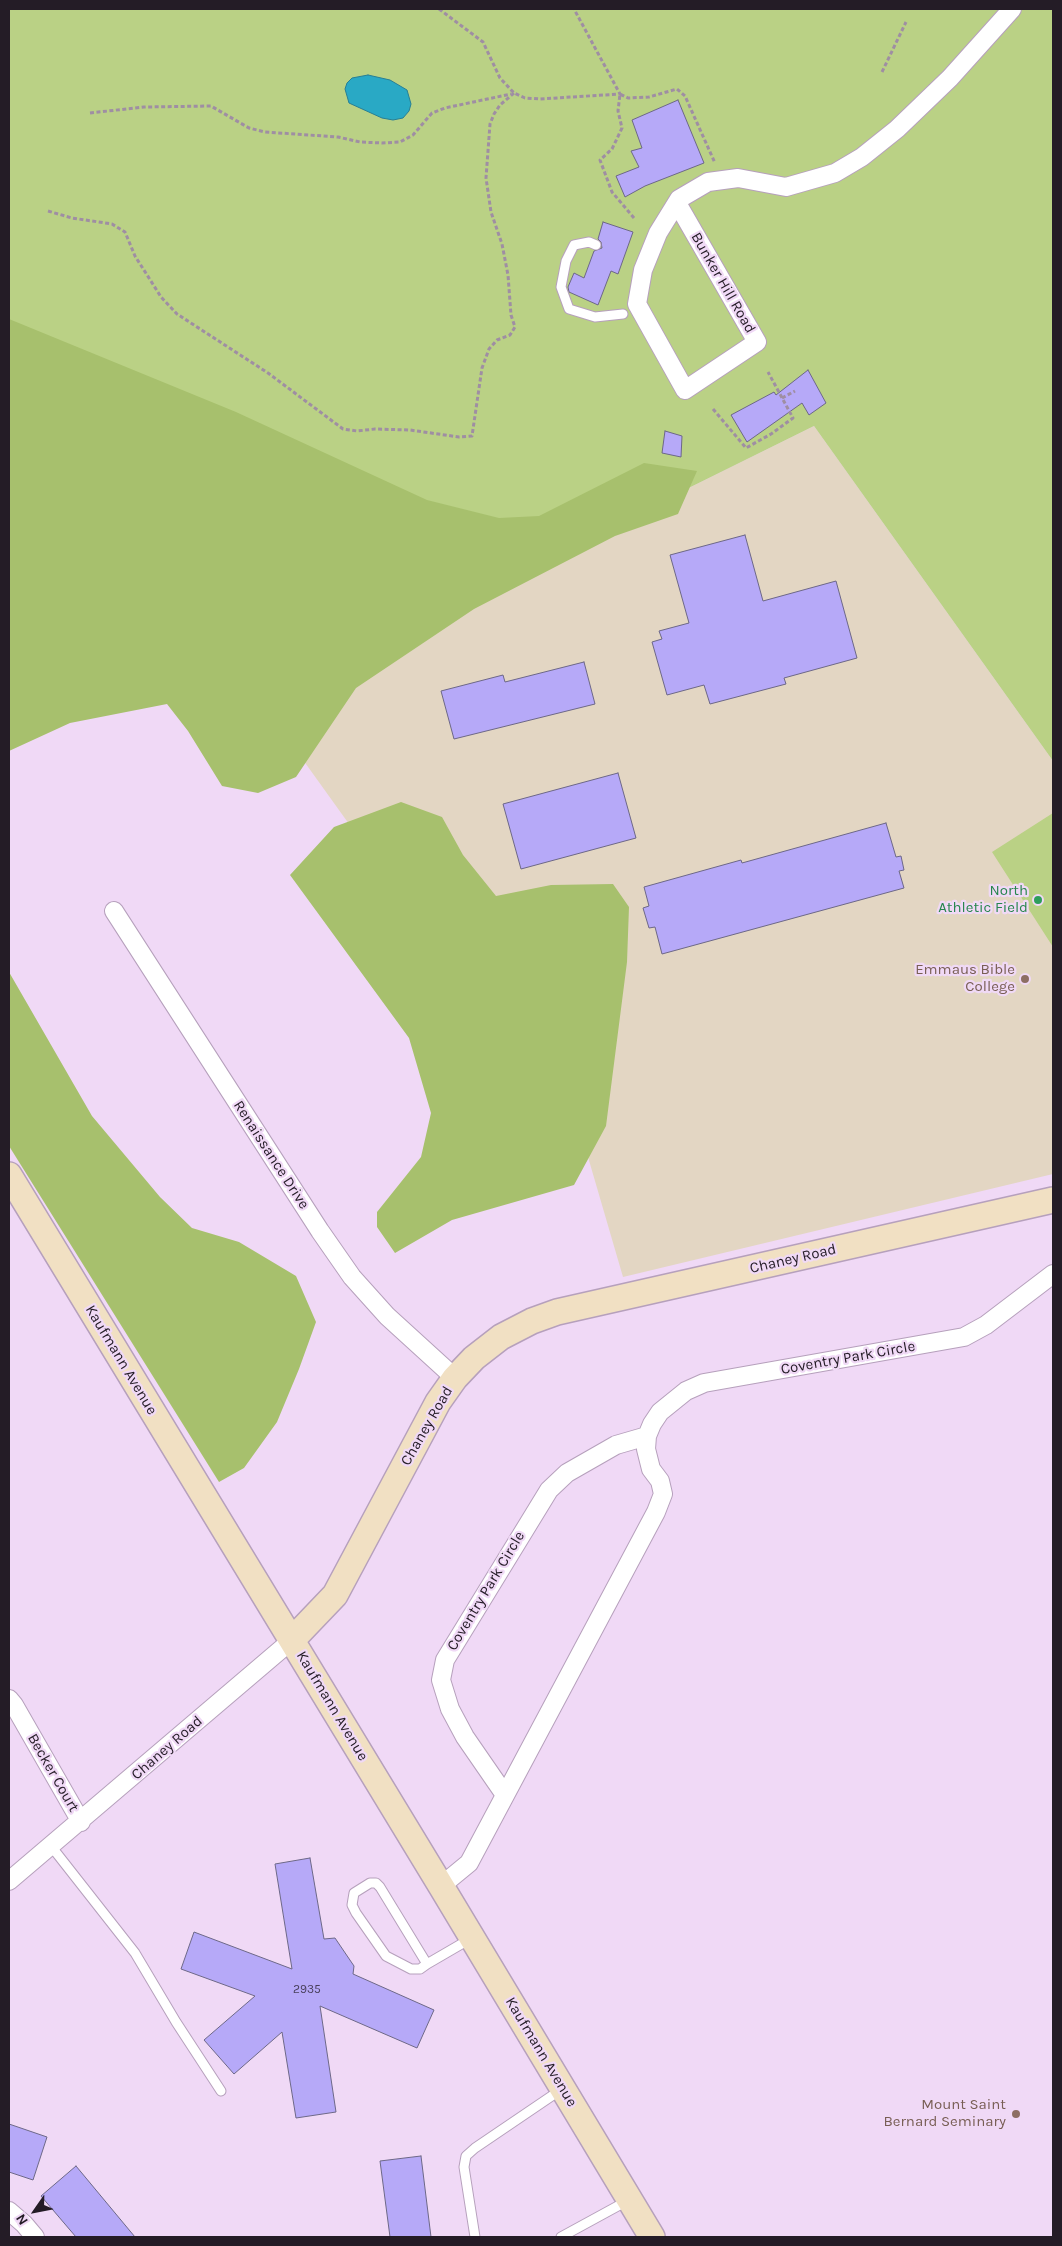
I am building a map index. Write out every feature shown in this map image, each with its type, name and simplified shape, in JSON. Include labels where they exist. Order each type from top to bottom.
[{"type":"main road","name":"Kaufmann Avenue","points":[[9,1176],[442,1886],[652,2237]]},
{"type":"main road","name":"Chaney Road","points":[[292,1640],[335,1595],[438,1402],[455,1378],[474,1358],[501,1338],[532,1321],[557,1312],[1053,1200]]},
{"type":"street","name":"Bunker Hill Road","points":[[677,203],[757,342],[685,390],[637,304],[643,270],[658,233],[679,199],[708,182],[738,178],[786,187],[835,173],[862,156],[897,129],[950,78],[1012,9]]},
{"type":"street","name":"Renaissance Drive","points":[[114,911],[320,1231],[352,1277],[387,1316],[455,1378]]},
{"type":"street","name":"Coventry Park Circle","points":[[505,1795],[465,1737],[450,1709],[441,1680],[445,1660],[549,1490],[567,1473],[616,1445],[647,1436],[660,1412],[686,1390],[704,1383],[964,1337],[986,1325],[1053,1274]]},
{"type":"street","points":[[442,1886],[470,1863],[656,1512],[663,1494],[660,1481],[652,1469],[646,1448],[647,1436]]},
{"type":"street","name":"Chaney Road","points":[[9,1882],[292,1640]]},
{"type":"street","name":"Becker Court","points":[[9,1699],[81,1822]]},
{"type":"street","points":[[9,2211],[35,2237]]},
{"type":"lane","points":[[596,245],[589,242],[574,245],[566,261],[561,287],[569,309],[595,317],[623,314]]},
{"type":"lane","points":[[51,1846],[136,1953],[176,2022],[221,2091]]},
{"type":"lane","points":[[427,1964],[376,1883],[370,1882],[354,1893],[352,1905],[386,1956],[412,1969],[420,1969],[472,1937]]},
{"type":"lane","points":[[475,2237],[464,2167],[466,2156],[563,2088]]},
{"type":"lane","points":[[561,2237],[630,2200]]},
{"type":"path","points":[[439,9],[483,42],[500,78],[514,93],[525,98],[540,100],[620,94],[628,98],[649,97],[677,89],[686,96],[715,163]]},
{"type":"path","points":[[574,9],[620,94],[618,111],[622,128],[612,149],[600,160],[612,192],[634,218]]},
{"type":"path","points":[[882,72],[906,22]]},
{"type":"path","points":[[90,113],[144,107],[211,106],[249,128],[265,132],[338,137],[360,142],[382,143],[400,142],[412,135],[432,113],[444,108],[514,93]]},
{"type":"path","points":[[48,211],[72,218],[112,224],[125,232],[139,263],[162,297],[178,314],[268,373],[343,429],[357,431],[375,429],[410,430],[459,437],[472,436],[482,368],[489,349],[497,340],[510,335],[515,328],[511,315],[508,275],[502,244],[492,212],[486,178],[490,124],[500,105],[514,93]]},
{"type":"path","points":[[713,409],[746,448],[771,434],[793,418],[768,372]]},
{"type":"path","points":[[782,398],[795,391]]},
{"type":"shaded area","points":[[814,426],[1053,761],[1053,1174],[623,1277],[588,1157],[260,700]]},
{"type":"green space","points":[[9,9],[1053,9],[1053,761],[814,426],[260,700],[9,541]]},
{"type":"green space","points":[[9,319],[236,412],[427,500],[499,518],[539,516],[644,463],[697,471],[678,514],[615,536],[474,609],[356,688],[296,777],[258,793],[222,786],[188,731],[167,704],[70,723],[9,751]]},
{"type":"green space","points":[[401,802],[442,817],[463,855],[496,896],[551,885],[613,884],[629,907],[627,962],[606,1126],[574,1185],[452,1220],[395,1253],[377,1227],[377,1212],[421,1157],[431,1113],[409,1038],[290,875],[334,827]]},
{"type":"green space","name":"North Athletic Field","points":[[1053,813],[1053,947],[992,852]]},
{"type":"green space","points":[[9,972],[92,1116],[160,1197],[192,1228],[239,1242],[296,1276],[316,1322],[277,1422],[244,1468],[219,1482],[9,1146]]},
{"type":"water","points":[[368,75],[390,80],[407,90],[411,104],[409,111],[403,118],[393,120],[382,118],[349,103],[345,89],[347,83],[352,78]]},
{"type":"building","points":[[678,100],[704,163],[645,186],[625,197],[616,176],[639,167],[631,151],[642,148],[632,120]]},
{"type":"building","points":[[603,222],[633,232],[618,274],[611,271],[598,305],[569,292],[568,287],[574,273],[584,278],[594,251],[602,248],[601,242],[598,239]]},
{"type":"building","points":[[808,370],[826,403],[809,415],[802,403],[747,442],[731,415],[774,392],[776,395]]},
{"type":"building","points":[[665,431],[682,436],[681,457],[662,453]]},
{"type":"building","points":[[745,535],[763,601],[836,581],[857,658],[784,678],[786,684],[710,704],[704,685],[667,695],[652,642],[662,639],[659,631],[689,623],[670,555]]},
{"type":"building","points":[[584,662],[595,704],[454,739],[441,691],[503,675],[505,682]]},
{"type":"building","points":[[618,773],[636,838],[521,869],[503,804]]},
{"type":"building","points":[[886,823],[896,857],[901,856],[904,870],[899,871],[904,888],[662,954],[655,927],[649,928],[643,908],[649,906],[644,887],[741,860],[742,863]]},
{"type":"building","points":[[310,1858],[324,1939],[335,1938],[354,1966],[353,1974],[434,2010],[417,2048],[320,2006],[336,2112],[296,2118],[282,2032],[234,2074],[204,2040],[255,1996],[181,1969],[194,1932],[292,1969],[275,1864]]},
{"type":"building","points":[[9,2124],[47,2137],[33,2180],[9,2172]]},
{"type":"building","points":[[421,2156],[431,2237],[390,2237],[380,2161]]},
{"type":"building","points":[[76,2166],[135,2237],[76,2237],[41,2196]]},
{"type":"place","name":"North Athletic Field","points":[[1038,900]]},
{"type":"place","name":"Emmaus Bible College","points":[[1025,979]]},
{"type":"place","name":"Mount Saint Bernard Seminary","points":[[1016,2114]]}]
